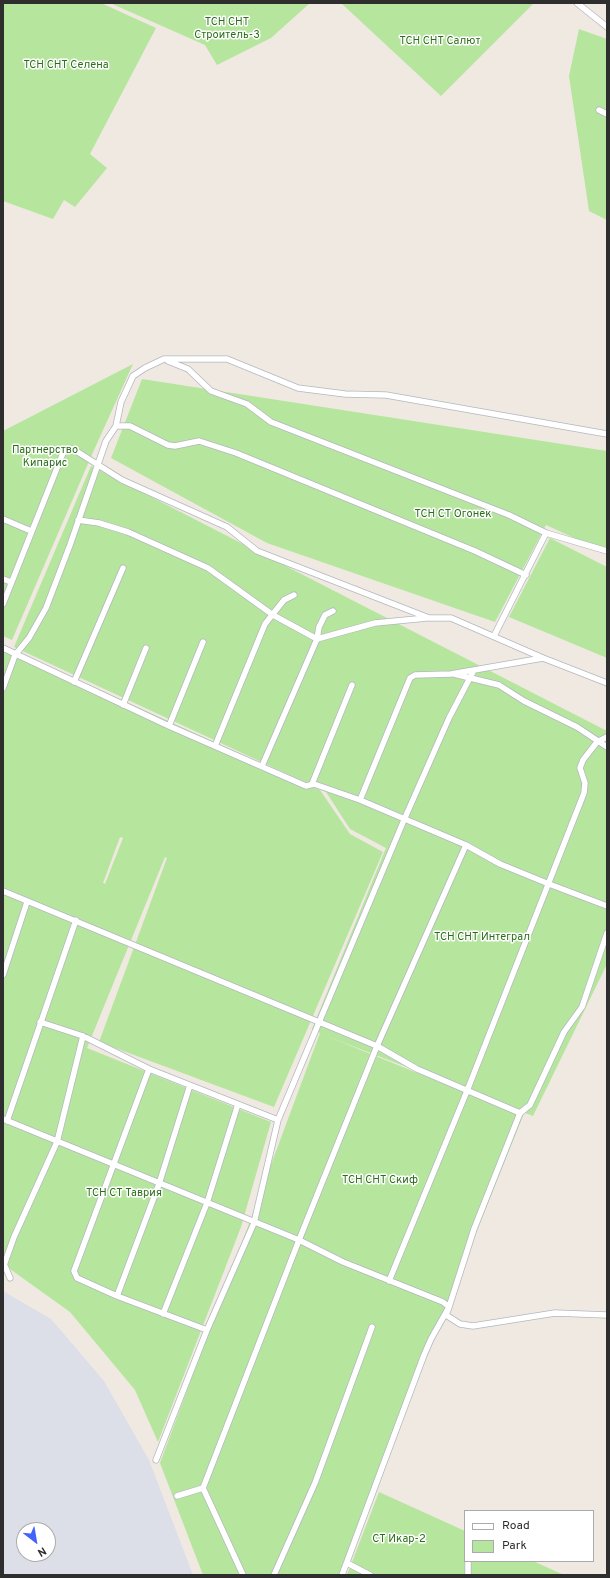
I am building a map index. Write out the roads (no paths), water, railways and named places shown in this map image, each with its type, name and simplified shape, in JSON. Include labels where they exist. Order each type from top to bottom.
[{"type":"street","points":[[576,3],[607,27]]},
{"type":"street","points":[[599,110],[607,114]]},
{"type":"street","points":[[164,359],[188,369],[211,391],[247,404],[271,422],[509,515],[546,533],[607,551]]},
{"type":"street","points":[[3,688],[15,655],[29,638],[46,608],[106,441],[116,426],[121,402],[133,376],[145,368],[164,359],[227,359],[298,388],[345,394],[386,395],[607,434]]},
{"type":"street","points":[[116,426],[130,426],[168,445],[175,446],[199,441],[236,453],[475,551],[526,575]]},
{"type":"street","points":[[3,604],[31,531],[65,451],[73,449],[122,480],[227,527],[257,551],[429,618]]},
{"type":"street","points":[[3,519],[31,531]]},
{"type":"street","points":[[78,520],[99,523],[128,532],[208,568],[273,615],[317,639],[375,623],[429,618],[451,618],[543,658],[607,683]]},
{"type":"street","points":[[494,636],[546,533]]},
{"type":"street","points":[[74,682],[123,568]]},
{"type":"street","points":[[3,579],[11,582]]},
{"type":"street","points":[[215,746],[265,624],[284,600],[294,596]]},
{"type":"street","points":[[262,766],[317,639],[319,627],[325,615],[333,610]]},
{"type":"street","points":[[169,726],[203,642]]},
{"type":"street","points":[[3,648],[15,655],[169,726],[306,786],[312,784],[360,800],[404,820],[466,845],[500,864],[607,906]]},
{"type":"street","points":[[123,705],[146,648]]},
{"type":"street","points":[[360,800],[408,680],[415,675],[452,674],[543,658]]},
{"type":"street","points":[[156,1460],[207,1330],[254,1223],[278,1120],[404,820],[449,718],[474,670]]},
{"type":"street","points":[[452,674],[499,685],[524,701],[577,727],[607,747]]},
{"type":"street","points":[[312,784],[352,685]]},
{"type":"street","points":[[389,1281],[467,1091],[584,793],[585,783],[580,768],[583,760],[598,742],[607,737]]},
{"type":"street","points":[[243,1575],[203,1488],[299,1240],[377,1046],[466,845]]},
{"type":"street","points":[[3,891],[377,1046],[417,1069],[520,1113]]},
{"type":"street","points":[[3,974],[27,902]]},
{"type":"street","points":[[76,920],[5,1120],[207,1204],[299,1240],[343,1262],[443,1302],[449,1307]]},
{"type":"street","points":[[607,932],[582,1007],[564,1032],[530,1105],[520,1113],[474,1229],[446,1316],[460,1324],[473,1326],[555,1313],[607,1315]]},
{"type":"street","points":[[40,1022],[83,1036],[149,1069],[278,1120]]},
{"type":"street","points":[[10,1278],[4,1267],[14,1237],[58,1142],[83,1036]]},
{"type":"street","points":[[149,1069],[74,1271],[77,1278],[117,1296],[207,1330]]},
{"type":"street","points":[[117,1296],[159,1184],[190,1085]]},
{"type":"street","points":[[163,1314],[207,1204],[238,1104]]},
{"type":"street","points":[[342,1575],[426,1350],[449,1307]]},
{"type":"street","points":[[274,1575],[315,1482],[372,1327]]},
{"type":"street","points":[[177,1496],[203,1488]]},
{"type":"street","points":[[468,1562],[468,1575]]},
{"type":"street","points":[[347,1563],[370,1575]]},
{"type":"park label","name":"ТСН СНТ Строитель-3","points":[[227,29]]},
{"type":"park label","name":"ТСН СНТ Салют","points":[[440,42]]},
{"type":"park label","name":"ТСН СНТ Селена","points":[[66,66]]},
{"type":"park label","name":"Партнерство Кипарис","points":[[45,457]]},
{"type":"park label","name":"ТСН СТ Огонек","points":[[453,515]]},
{"type":"park label","name":"ТСН СНТ Интеграл","points":[[482,938]]},
{"type":"park label","name":"ТСН СНТ Скиф","points":[[380,1181]]},
{"type":"park label","name":"ТСН СТ Таврия","points":[[124,1194]]},
{"type":"park label","name":"СТ Икар-2","points":[[399,1540]]}]
